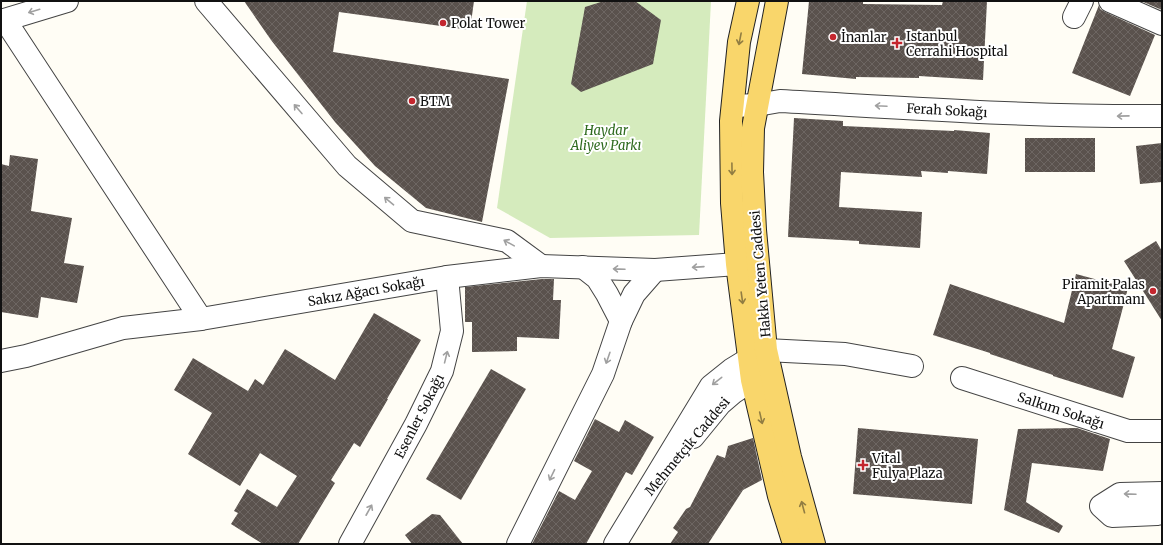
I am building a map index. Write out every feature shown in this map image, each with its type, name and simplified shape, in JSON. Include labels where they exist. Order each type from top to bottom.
[{"type":"main road","name":"Hakkı Yeten Caddesi","points":[[748,1],[739,42],[731,121],[732,203],[737,264],[757,355],[790,457],[803,509],[814,544]]},
{"type":"main road","name":"Hakkı Yeten Caddesi","points":[[778,1],[753,128],[752,172],[755,230],[757,355],[752,380],[779,496],[794,544]]},
{"type":"street","points":[[67,1],[3,20],[200,319]]},
{"type":"street","points":[[206,1],[348,166],[412,221],[507,241],[541,266]]},
{"type":"street","points":[[1110,1],[1162,24]]},
{"type":"street","name":"Ferah Sokağı","points":[[733,106],[757,105],[780,101],[1035,115],[1096,117],[1162,116]]},
{"type":"street","name":"Sakız Ağacı Sokağı","points":[[1,361],[26,356],[122,328],[200,319],[447,277],[541,266],[654,270],[737,264]]},
{"type":"street","points":[[583,267],[597,278],[608,294],[621,321]]},
{"type":"street","points":[[518,544],[602,374],[621,321],[634,294],[654,270]]},
{"type":"street","name":"Esenler Sokağı","points":[[350,544],[416,424],[442,371],[452,331],[447,277]]},
{"type":"street","points":[[757,355],[845,354],[912,366]]},
{"type":"street","name":"Mehmetçik Caddesi","points":[[615,544],[711,386],[731,370],[757,355]]},
{"type":"street","name":"Salkım Sokağı","points":[[962,378],[1128,431],[1162,431]]},
{"type":"street","name":"Mehmetçik Caddesi","points":[[643,498],[720,404],[752,380]]},
{"type":"street","points":[[1162,494],[1120,494],[1101,506],[1112,516],[1162,513]]},
{"type":"green space","name":"Haydar Aliyev Parkı","points":[[527,1],[711,1],[699,235],[550,238],[497,208]]},
{"type":"building","name":"BTM","points":[[244,1],[474,1],[470,30],[339,12],[333,52],[509,79],[482,222],[426,208],[375,166],[335,122],[271,40]]},
{"type":"building","points":[[604,1],[635,1],[661,20],[653,64],[581,92],[571,84],[585,7]]},
{"type":"building","points":[[809,1],[863,1],[863,4],[942,5],[943,1],[987,1],[983,80],[919,76],[919,78],[856,77],[856,79],[802,74]]},
{"type":"building","points":[[1141,1],[1162,1],[1162,10]]},
{"type":"building","points":[[1099,5],[1100,9],[1105,12],[1155,35],[1130,96],[1072,73]]},
{"type":"building","points":[[794,118],[843,121],[843,126],[954,130],[990,133],[987,174],[948,171],[948,173],[921,171],[922,177],[841,172],[839,207],[922,212],[920,248],[859,244],[859,241],[788,237]]},
{"type":"building","points":[[1025,138],[1095,138],[1095,172],[1025,172]]},
{"type":"building","points":[[1162,143],[1162,182],[1140,184],[1136,146]]},
{"type":"building","points":[[10,155],[38,159],[31,211],[72,218],[64,263],[84,266],[77,303],[41,297],[38,318],[1,312],[1,164],[9,166]]},
{"type":"building","name":"Piramit Palas Apartmanı","points":[[1156,241],[1162,251],[1162,321],[1124,261]]},
{"type":"building","points":[[1076,274],[1128,288],[1112,349],[1135,357],[1123,398],[933,335],[950,284],[1064,323]]},
{"type":"building","points":[[554,279],[553,300],[561,300],[559,339],[517,337],[517,351],[472,352],[472,322],[465,322],[465,287]]},
{"type":"building","points":[[374,313],[421,340],[360,447],[354,443],[331,480],[335,483],[298,544],[263,544],[231,524],[238,513],[234,511],[247,489],[277,507],[297,476],[260,453],[240,486],[188,454],[212,413],[174,390],[193,358],[248,391],[255,379],[263,385],[285,349],[335,380]]},
{"type":"building","points":[[491,369],[526,389],[461,500],[426,479]]},
{"type":"building","points":[[595,419],[619,432],[625,420],[654,437],[632,475],[626,472],[586,544],[532,544],[559,491],[575,500],[592,471],[574,461]]},
{"type":"building","points":[[858,428],[978,439],[972,504],[853,494]]},
{"type":"building","points":[[1077,428],[1110,439],[1103,471],[1032,463],[1026,502],[1063,526],[1059,533],[1004,510],[1018,429]]},
{"type":"building","points":[[753,438],[762,480],[743,490],[708,544],[670,544],[678,532],[673,528],[686,509],[690,507],[717,455],[725,458],[728,446]]},
{"type":"building","points":[[432,514],[440,515],[463,544],[412,544],[405,535]]},
{"type":"place","name":"Polat Tower","points":[[443,23]]},
{"type":"place","name":"İnanlar","points":[[833,37]]},
{"type":"place","name":"Istanbul Cerrahi Hospital","points":[[897,43]]},
{"type":"place","name":"BTM","points":[[412,101]]},
{"type":"place","name":"Piramit Palas Apartmanı","points":[[1153,291]]},
{"type":"place","name":"Vital Fulya Plaza","points":[[863,465]]}]
